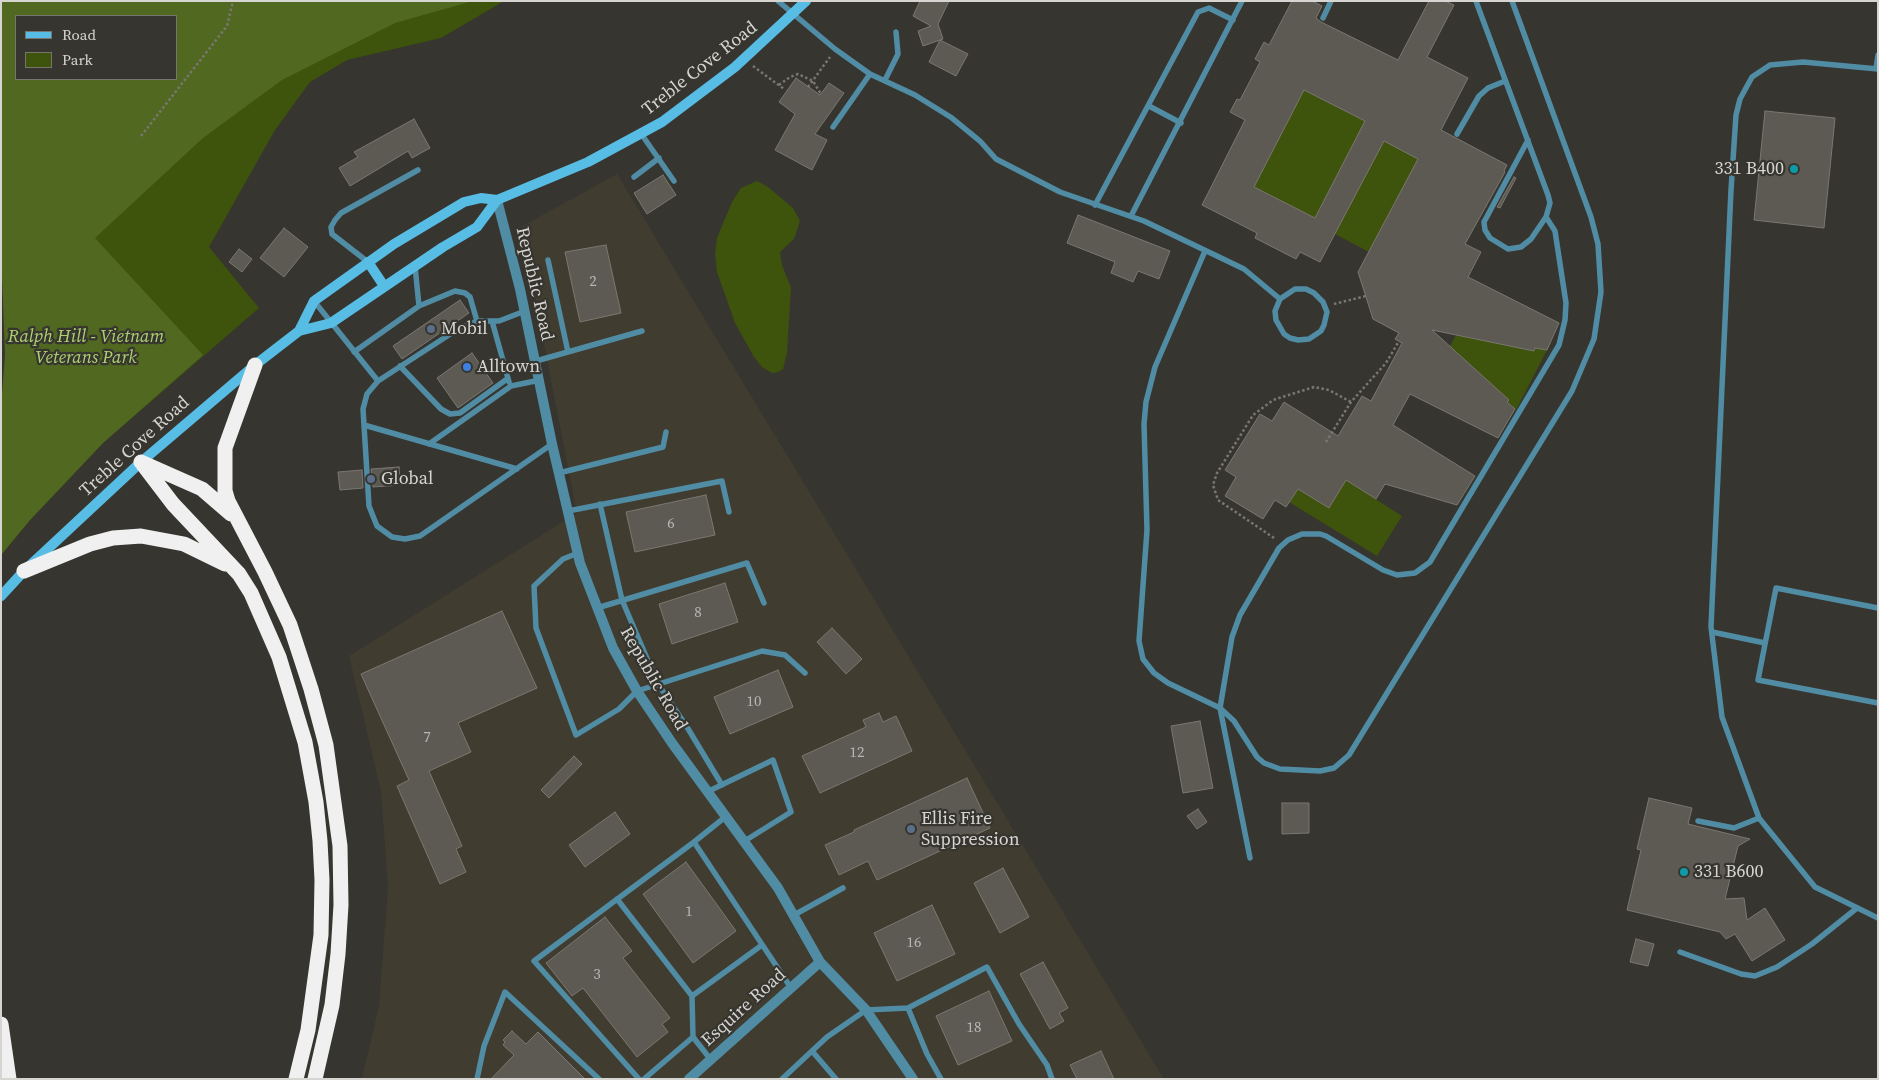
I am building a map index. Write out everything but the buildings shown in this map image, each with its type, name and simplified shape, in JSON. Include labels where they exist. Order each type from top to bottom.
[{"type":"highway","points":[[255,365],[229,432],[224,454],[225,491],[237,521],[265,572],[290,625],[311,689],[326,745],[340,846],[341,905],[338,954],[330,1012],[315,1079]]},
{"type":"highway","points":[[141,462],[202,490],[237,521]]},
{"type":"highway","points":[[141,462],[173,504],[239,574],[262,614],[294,698],[306,742],[316,802],[322,880],[321,935],[308,1030],[296,1079]]},
{"type":"highway","points":[[24,571],[90,544],[113,538],[141,536],[184,544],[217,560],[239,574]]},
{"type":"highway","points":[[1,1024],[9,1079]]},
{"type":"main road","name":"Treble Cove Road","points":[[299,331],[314,301],[394,244],[464,202],[481,198],[497,200],[588,162],[642,134],[677,112],[713,84],[806,1]]},
{"type":"main road","name":"Treble Cove Road","points":[[1,596],[24,571],[141,462],[255,365],[299,331],[331,323],[384,286],[478,226],[497,200]]},
{"type":"main road","points":[[368,262],[384,286]]},
{"type":"street","name":"Republic Road","points":[[497,200],[525,312],[552,444],[578,554],[613,648],[637,691],[724,818],[778,888],[820,962],[866,1010],[913,1079]]},
{"type":"street","name":"Esquire Road","points":[[689,1079],[820,962]]},
{"type":"lane","points":[[778,1],[816,31],[835,49],[870,74],[915,95],[952,118],[980,141],[996,158],[1060,192],[1131,216],[1244,270],[1280,299]]},
{"type":"lane","points":[[1131,216],[1181,123],[1242,1]]},
{"type":"lane","points":[[1323,18],[1331,1]]},
{"type":"lane","points":[[1476,1],[1528,140],[1549,199],[1549,210],[1546,217],[1531,239],[1516,249],[1500,246],[1490,238],[1484,228],[1485,220],[1528,140]]},
{"type":"lane","points":[[1205,251],[1155,367],[1146,402],[1144,439],[1147,530],[1139,641],[1143,659],[1154,673],[1168,683],[1220,708],[1234,722],[1257,757],[1269,765],[1280,768],[1320,771],[1334,768],[1345,760],[1572,391],[1587,361],[1594,339],[1601,303],[1602,281],[1598,244],[1512,1]]},
{"type":"lane","points":[[1095,205],[1198,12],[1209,8],[1233,20]]},
{"type":"lane","points":[[884,80],[898,54],[896,32]]},
{"type":"lane","points":[[1878,55],[1877,69],[1803,62],[1770,65],[1752,77],[1740,99],[1736,115],[1731,190],[1712,632],[1722,717],[1759,818],[1815,887],[1878,918]]},
{"type":"lane","points":[[833,127],[870,74]]},
{"type":"lane","points":[[1457,134],[1479,96],[1488,88],[1505,80]]},
{"type":"lane","points":[[1149,106],[1181,123]]},
{"type":"lane","points":[[642,134],[674,181]]},
{"type":"lane","points":[[634,178],[659,158]]},
{"type":"lane","points":[[368,262],[332,234],[331,227],[341,214],[418,170]]},
{"type":"lane","points":[[1250,858],[1220,708],[1234,629],[1281,545],[1302,534],[1320,534],[1383,570],[1397,575],[1415,573],[1430,562],[1559,345],[1565,320],[1566,303],[1555,231],[1546,217]]},
{"type":"lane","points":[[548,260],[568,352]]},
{"type":"lane","points":[[415,266],[419,306]]},
{"type":"lane","points":[[1295,289],[1306,289],[1320,297],[1325,306],[1326,318],[1321,331],[1308,339],[1298,340],[1284,334],[1279,328],[1275,311],[1280,299],[1295,289]]},
{"type":"lane","points":[[354,352],[419,306],[455,291],[465,293],[474,305],[477,321]]},
{"type":"lane","points":[[314,301],[378,381]]},
{"type":"lane","points":[[525,312],[492,321],[477,321],[458,329],[378,381],[369,390],[364,401],[364,425],[370,512],[379,529],[395,538],[408,539],[420,536],[552,444]]},
{"type":"lane","points":[[492,321],[507,379],[511,386]]},
{"type":"lane","points":[[536,361],[642,331]]},
{"type":"lane","points":[[400,366],[441,409],[450,414],[460,413],[507,379]]},
{"type":"lane","points":[[429,444],[511,386],[540,380]]},
{"type":"lane","points":[[364,425],[517,469]]},
{"type":"lane","points":[[559,473],[663,447],[666,432]]},
{"type":"lane","points":[[568,511],[722,481],[729,512]]},
{"type":"lane","points":[[600,504],[622,600],[658,684],[687,727],[722,786]]},
{"type":"lane","points":[[578,554],[562,559],[534,586],[536,628],[576,735],[620,709],[637,691],[762,651],[785,655],[805,673]]},
{"type":"lane","points":[[597,608],[747,563],[764,603]]},
{"type":"lane","points":[[1878,608],[1776,588],[1758,680],[1878,703]]},
{"type":"lane","points":[[1712,632],[1765,643]]},
{"type":"lane","points":[[707,792],[773,760],[791,812],[743,843]]},
{"type":"lane","points":[[639,1079],[534,960],[724,818]]},
{"type":"lane","points":[[1698,821],[1734,828],[1759,818]]},
{"type":"lane","points":[[694,842],[791,988]]},
{"type":"lane","points":[[794,915],[843,888]]},
{"type":"lane","points":[[617,899],[692,996],[693,1037],[711,1060]]},
{"type":"lane","points":[[1680,952],[1741,974],[1755,976],[1777,966],[1812,944],[1857,908]]},
{"type":"lane","points":[[692,996],[762,945]]},
{"type":"lane","points":[[782,1079],[827,1037],[866,1010],[908,1008],[987,967],[1019,1024],[1047,1065],[1052,1079]]},
{"type":"lane","points":[[477,1079],[484,1046],[505,992],[599,1079]]},
{"type":"lane","points":[[908,1008],[927,1054],[941,1079]]},
{"type":"lane","points":[[644,1079],[693,1037]]},
{"type":"lane","points":[[812,1052],[836,1079]]},
{"type":"path","points":[[141,136],[227,26],[233,1]]},
{"type":"path","points":[[808,87],[835,49]]},
{"type":"path","points":[[755,68],[784,89]]},
{"type":"path","points":[[779,86],[795,75],[813,81],[821,94]]},
{"type":"path","points":[[1325,306],[1366,296]]},
{"type":"path","points":[[1326,442],[1351,402],[1386,363],[1399,341]]},
{"type":"path","points":[[1281,545],[1268,533],[1218,500],[1213,485],[1217,473],[1253,415],[1273,400],[1314,387],[1329,390],[1351,402]]},
{"type":"shaded area","points":[[617,174],[1164,1079],[362,1079],[379,1006],[388,887],[381,791],[349,656],[577,513],[521,227]]},
{"type":"green space","name":"Ralph Hill - Vietnam Veterans Park","points":[[1,1],[504,1],[441,38],[347,60],[310,82],[275,130],[209,247],[259,308],[103,443],[30,520],[1,555],[52,333]]},
{"type":"green space","name":"Ralph Hill - Vietnam Veterans Park","points":[[1,1],[473,1],[395,23],[282,80],[203,138],[95,238],[203,355],[103,443],[30,520],[1,555],[1,408],[5,355],[1,250]]},
{"type":"green space","points":[[1304,90],[1365,121],[1315,218],[1254,187]]},
{"type":"green space","points":[[1388,133],[1418,159],[1369,252],[1335,234]]},
{"type":"green space","points":[[757,181],[768,187],[793,208],[800,221],[794,239],[780,252],[782,265],[791,288],[787,353],[783,369],[772,373],[762,367],[754,357],[735,323],[717,272],[715,254],[717,238],[732,202],[741,188]]},
{"type":"green space","points":[[1456,335],[1534,351],[1535,348],[1547,350],[1516,410],[1450,346]]},
{"type":"green space","points":[[1346,480],[1402,516],[1377,556],[1289,502],[1298,489],[1329,508]]},
{"type":"place","name":"331 B400","points":[[1794,169]]},
{"type":"place","name":"Mobil","points":[[431,329]]},
{"type":"place","name":"Alltown","points":[[467,367]]},
{"type":"place","name":"Global","points":[[371,479]]},
{"type":"place","name":"Ellis Fire Suppression","points":[[911,829]]},
{"type":"place","name":"331 B600","points":[[1684,872]]}]
